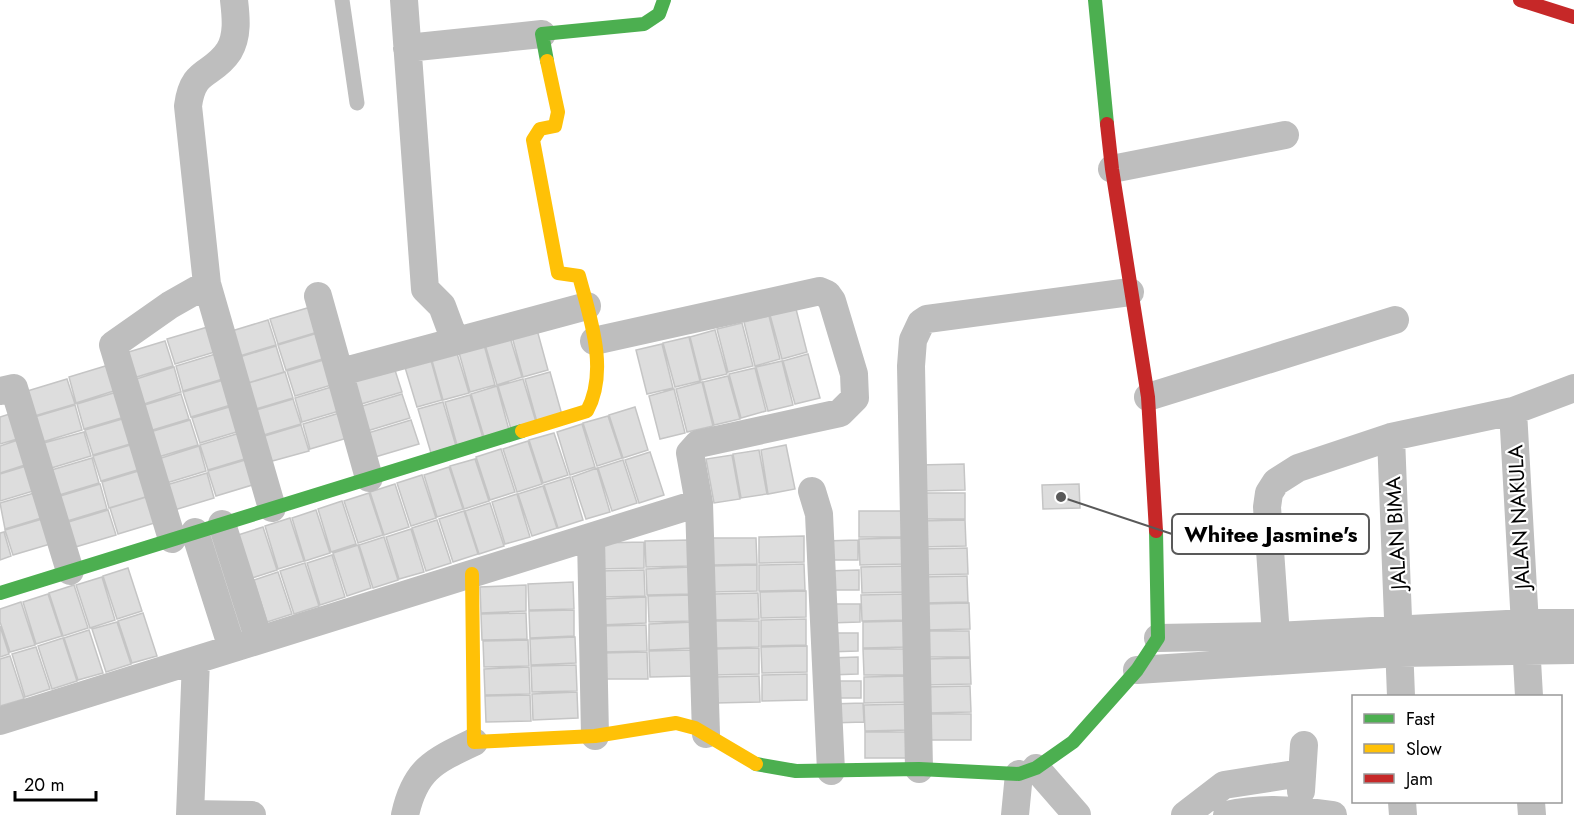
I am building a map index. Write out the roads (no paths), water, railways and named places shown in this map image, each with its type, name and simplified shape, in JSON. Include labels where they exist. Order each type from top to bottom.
[{"type":"street","points":[[234,0],[236,21],[229,51],[193,83],[188,106],[207,284],[272,508]]},
{"type":"street","points":[[404,0],[425,289],[442,306],[454,341]]},
{"type":"street","points":[[407,48],[644,24],[659,14],[664,0]]},
{"type":"street","points":[[405,815],[409,796],[418,778],[430,765],[474,742],[595,736],[675,723],[689,726],[706,734],[747,761],[766,767],[796,771],[919,769],[1027,771],[1073,742],[1137,670],[1158,638],[1155,509],[1148,397],[1112,169],[1095,0]]},
{"type":"street","points":[[1520,0],[1574,17]]},
{"type":"street","points":[[0,593],[369,478],[581,415],[590,407],[596,397],[594,341],[587,306],[579,276],[558,273],[533,140],[540,129],[555,126],[558,112],[542,34]]},
{"type":"street","points":[[1112,169],[1285,135]]},
{"type":"street","points":[[207,284],[170,305],[113,345],[196,532],[259,640]]},
{"type":"street","points":[[594,341],[820,291],[830,297],[854,374],[856,392],[852,404],[840,413],[693,447],[689,457],[699,504],[706,734]]},
{"type":"street","points":[[919,769],[911,366],[917,330],[927,319],[1130,292]]},
{"type":"street","points":[[318,296],[369,478]]},
{"type":"street","points":[[341,372],[587,306]]},
{"type":"street","points":[[1148,397],[1395,320]]},
{"type":"street","points":[[0,391],[14,388],[70,571]]},
{"type":"street","points":[[1276,636],[1267,507],[1269,493],[1276,482],[1298,468],[1391,437],[1513,411],[1574,388]]},
{"type":"street","name":"JALAN NAKULA","points":[[1513,411],[1529,695]]},
{"type":"street","name":"JALAN BIMA","points":[[1391,437],[1401,695]]},
{"type":"street","points":[[812,491],[819,514],[831,771]]},
{"type":"street","points":[[0,721],[699,504]]},
{"type":"street","points":[[196,532],[232,648]]},
{"type":"street","points":[[591,537],[595,736]]},
{"type":"street","points":[[472,574],[474,742]]},
{"type":"street","points":[[1137,670],[1400,641],[1526,623],[1574,623]]},
{"type":"street","points":[[1158,638],[1276,636],[1400,641],[1527,653],[1574,650]]},
{"type":"street","points":[[196,660],[190,814],[252,815]]},
{"type":"street","points":[[1185,815],[1224,785],[1303,759],[1301,810]]},
{"type":"street","points":[[1016,815],[1027,771]]},
{"type":"street","points":[[1027,771],[1077,815]]},
{"type":"street","points":[[1227,815],[1256,810],[1301,810],[1333,815]]},
{"type":"lane","points":[[342,0],[357,103]]},
{"type":"place","name":"Whitee Jasmine's","points":[[1061,497]]}]
